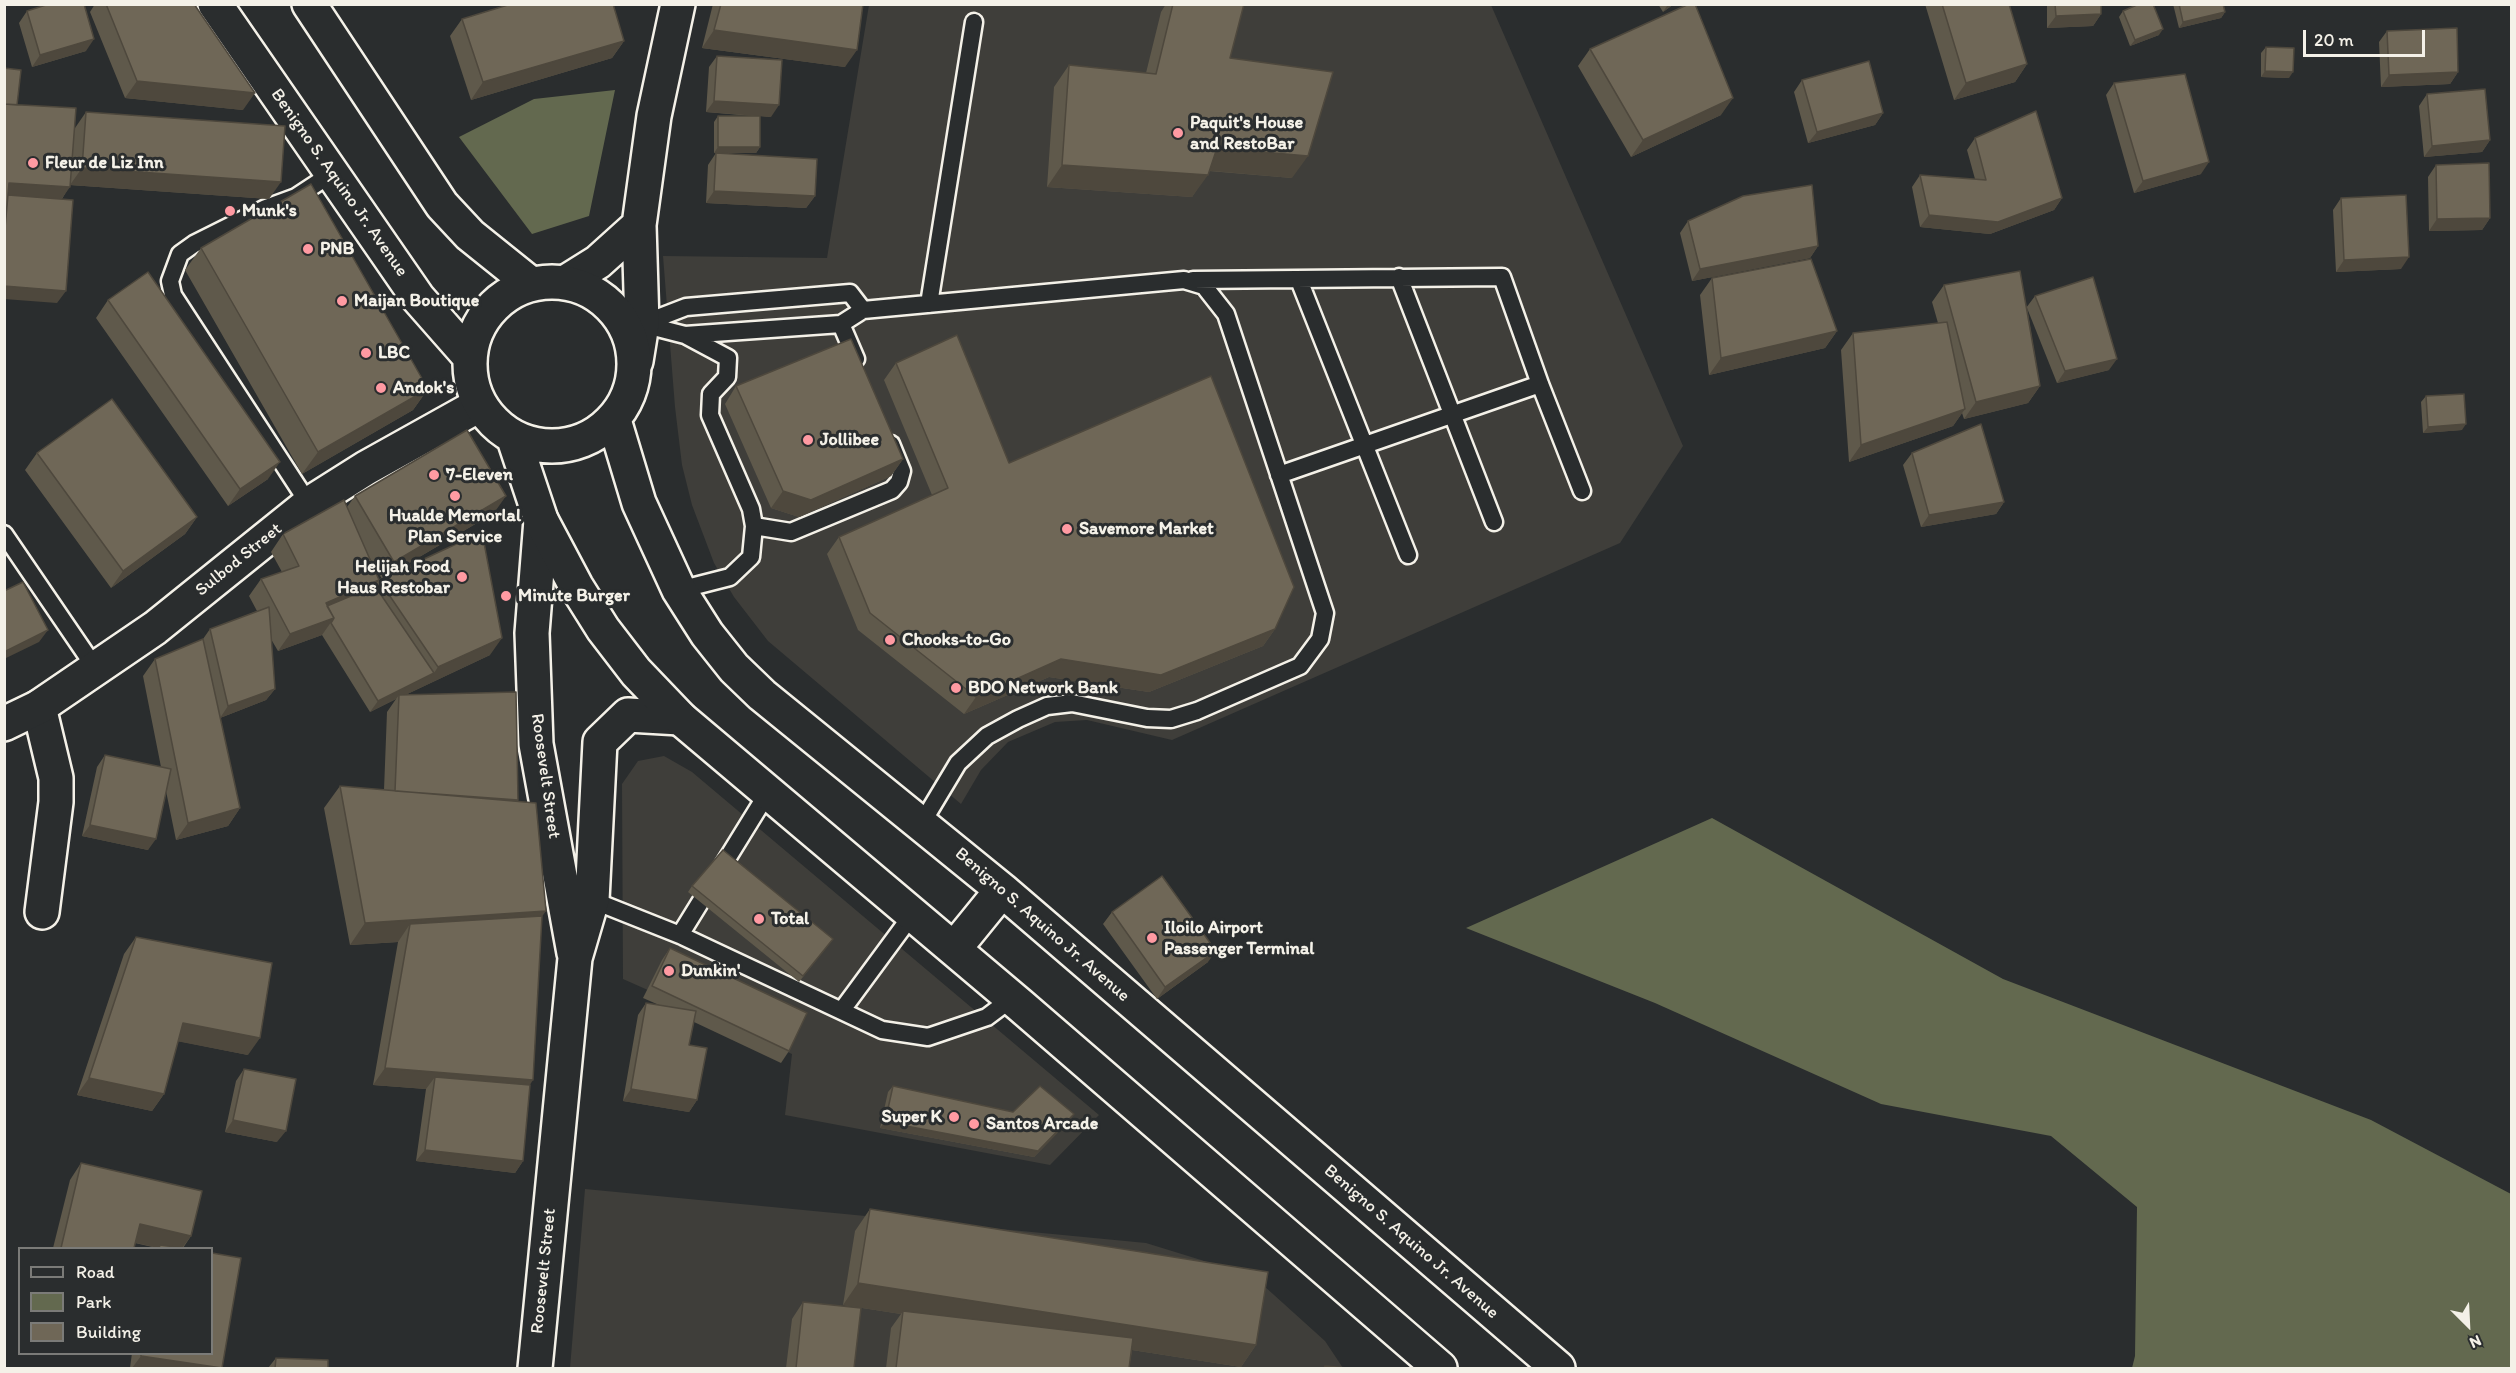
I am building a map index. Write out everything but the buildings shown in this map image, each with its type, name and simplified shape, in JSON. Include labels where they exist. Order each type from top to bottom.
[{"type":"main road","name":"Benigno S. Aquino Jr. Avenue","points":[[215,4],[418,298],[469,356]]},
{"type":"main road","points":[[309,4],[442,205],[470,235],[531,284]]},
{"type":"main road","points":[[636,361],[629,333],[615,309],[592,292],[566,282],[531,284],[501,299],[480,324],[469,356],[471,381],[479,405],[494,424],[514,438],[540,446],[567,446],[592,437],[614,420],[626,402],[633,382],[642,324],[639,225],[654,116],[678,4]]},
{"type":"main road","points":[[566,282],[598,262],[639,225]]},
{"type":"main road","name":"Sulbod Street","points":[[4,724],[39,707],[155,628],[309,504],[366,468],[479,405]]},
{"type":"main road","name":"Benigno S. Aquino Jr. Avenue","points":[[614,420],[639,503],[679,590],[707,634],[734,668],[762,694],[1002,890],[1558,1368]]},
{"type":"main road","points":[[514,438],[542,520],[576,586],[603,629],[636,672],[680,718],[767,794],[954,949],[1440,1368]]},
{"type":"main road","name":"Roosevelt Street","points":[[542,520],[532,633],[536,744],[578,901]]},
{"type":"main road","points":[[39,707],[56,778],[56,802],[42,912]]},
{"type":"main road","name":"Roosevelt Street","points":[[535,1368],[575,958],[578,901],[600,742],[628,716],[680,718]]},
{"type":"main road","points":[[954,949],[1002,890]]},
{"type":"lane","points":[[929,304],[974,22]]},
{"type":"lane","points":[[309,504],[172,295],[170,281],[180,254],[194,244],[266,208],[296,197],[331,174]]},
{"type":"lane","points":[[1399,277],[1494,522]]},
{"type":"lane","points":[[685,335],[841,324],[863,310],[1184,280],[1502,277],[1540,384],[1582,491]]},
{"type":"lane","points":[[922,823],[958,763],[987,736],[1047,706],[1072,703],[1147,718],[1171,719],[1197,711],[1300,666],[1320,639],[1325,613],[1226,314],[1204,286],[1184,280]]},
{"type":"lane","points":[[1299,280],[1408,555]]},
{"type":"lane","points":[[642,324],[686,307],[850,293],[863,310]]},
{"type":"lane","points":[[642,324],[685,335],[728,358],[727,377],[711,394],[710,415],[751,509],[754,526],[751,557],[730,577],[679,590]]},
{"type":"lane","points":[[841,324],[863,376]]},
{"type":"lane","points":[[1280,475],[1540,384]]},
{"type":"lane","points":[[754,526],[791,532],[892,490],[902,471],[884,429]]},
{"type":"lane","points":[[4,534],[96,669]]},
{"type":"lane","points":[[680,935],[767,794]]},
{"type":"lane","points":[[578,901],[680,935],[882,1030],[928,1037],[987,1017],[1011,999]]},
{"type":"lane","points":[[842,1010],[912,915]]},
{"type":"shaded area","points":[[869,5],[1491,5],[1683,446],[1620,543],[1172,740],[1087,720],[1055,722],[1008,742],[981,770],[961,804],[768,641],[734,597],[714,563],[692,505],[682,465],[675,407],[663,256],[827,258]]},
{"type":"shaded area","points":[[664,756],[692,772],[1099,1115],[1050,1165],[785,1115],[792,1054],[623,979],[622,784],[638,761]]},
{"type":"shaded area","points":[[585,1189],[1146,1243],[1253,1276],[1325,1341],[1343,1368],[570,1368]]},
{"type":"green space","points":[[615,90],[589,216],[532,234],[459,137],[534,99]]},
{"type":"green space","points":[[1712,818],[2003,979],[2371,1120],[2511,1194],[2511,1368],[2132,1368],[2135,1356],[2137,1207],[2051,1136],[1881,1104],[1655,1003],[1466,928]]},
{"type":"place","name":"Paquit's House and RestoBar","points":[[1178,133]]},
{"type":"place","name":"Fleur de Liz Inn","points":[[33,163]]},
{"type":"place","name":"Munk's","points":[[230,211]]},
{"type":"place","name":"PNB","points":[[308,249]]},
{"type":"place","name":"Maijan Boutique","points":[[342,301]]},
{"type":"place","name":"LBC","points":[[366,353]]},
{"type":"place","name":"Andok's","points":[[381,388]]},
{"type":"place","name":"Jollibee","points":[[808,440]]},
{"type":"place","name":"7-Eleven","points":[[434,475]]},
{"type":"place","name":"Hualde Memorlal Plan Service","points":[[455,496]]},
{"type":"place","name":"Savemore Market","points":[[1067,529]]},
{"type":"place","name":"Helijah Food Haus Restobar","points":[[462,577]]},
{"type":"place","name":"Minute Burger","points":[[506,596]]},
{"type":"place","name":"Chooks-to-Go","points":[[890,640]]},
{"type":"place","name":"BDO Network Bank","points":[[956,688]]},
{"type":"place","name":"Total","points":[[759,919]]},
{"type":"place","name":"Iloilo Airport Passenger Terminal","points":[[1152,938]]},
{"type":"place","name":"Dunkin'","points":[[669,971]]},
{"type":"place","name":"Super K","points":[[954,1117]]},
{"type":"place","name":"Santos Arcade","points":[[974,1124]]}]
